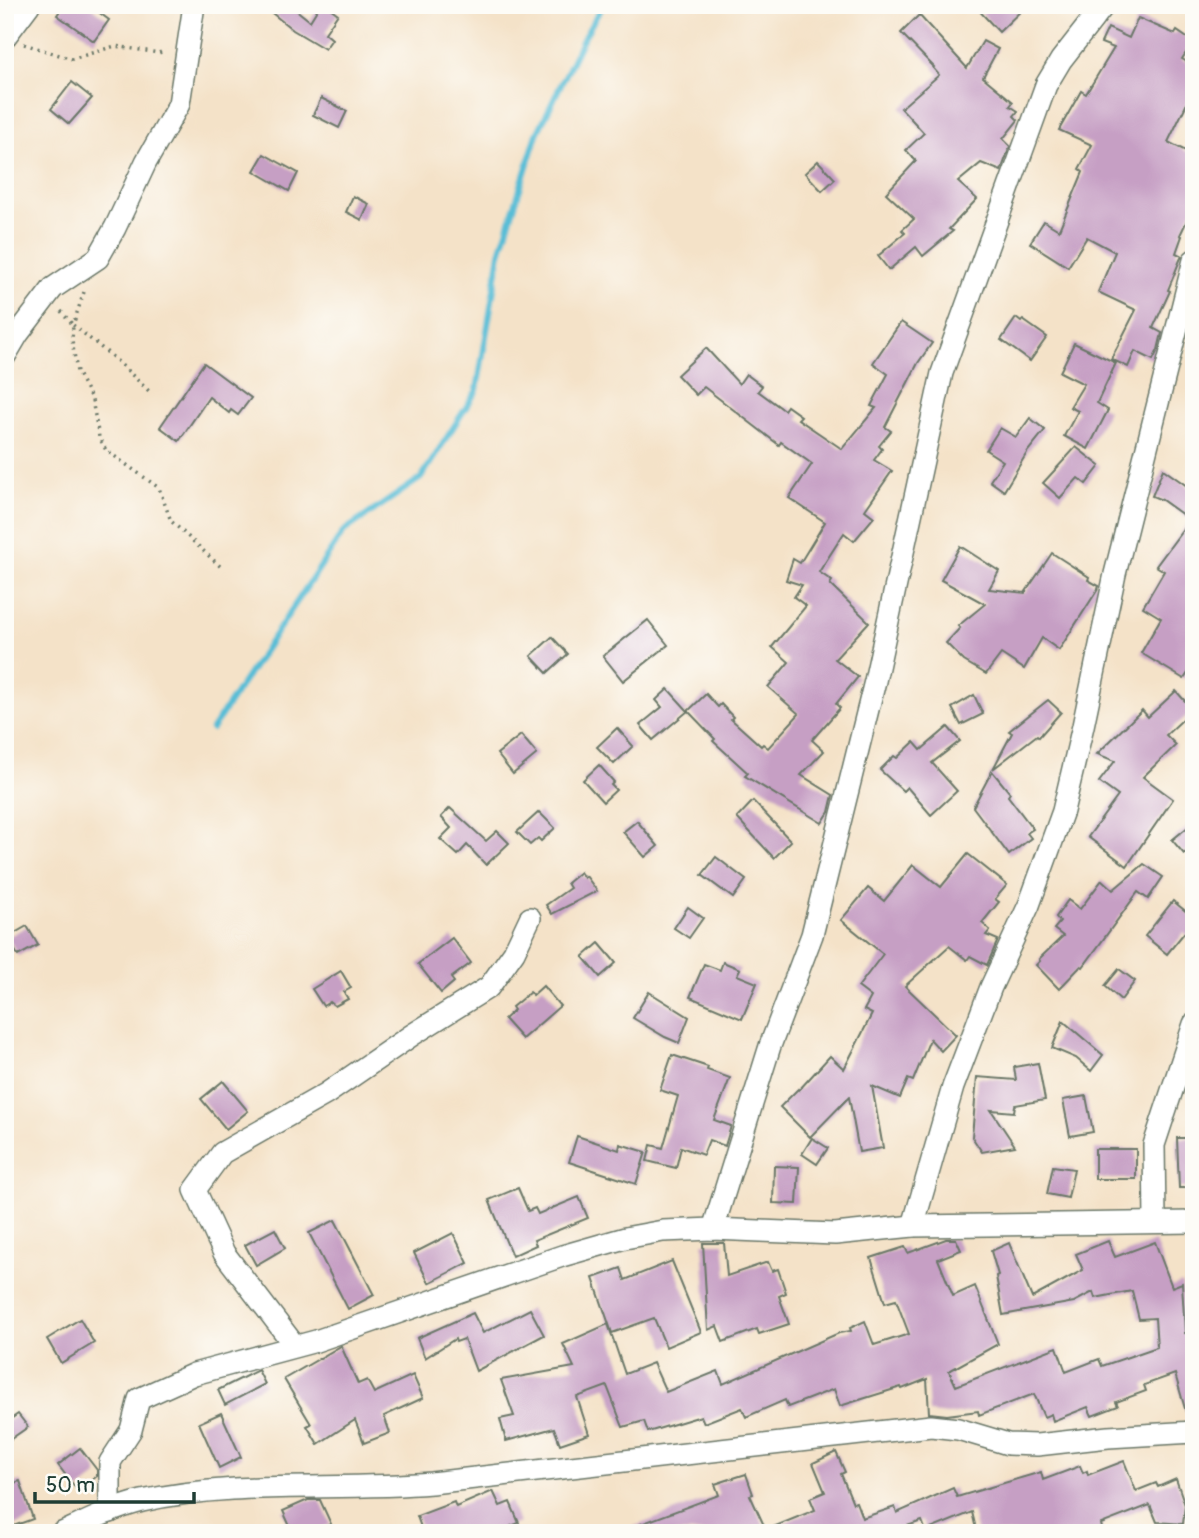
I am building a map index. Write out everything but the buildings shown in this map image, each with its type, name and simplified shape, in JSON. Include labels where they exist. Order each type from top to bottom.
[{"type":"street","points":[[11,39],[29,5]]},
{"type":"street","points":[[5,356],[53,288],[98,258],[115,229],[146,162],[179,104],[194,5]]},
{"type":"street","points":[[713,1229],[770,1046],[812,935],[875,681],[942,373],[1045,85],[1104,5]]},
{"type":"street","points":[[913,1226],[953,1087],[991,987],[1029,905],[1063,811],[1115,574],[1194,260]]},
{"type":"street","points":[[295,1346],[224,1253],[195,1190],[222,1153],[326,1094],[489,987],[514,952],[530,918]]},
{"type":"street","points":[[1155,1222],[1154,1145],[1194,1024]]},
{"type":"street","points":[[110,1512],[110,1462],[131,1430],[139,1399],[194,1374],[374,1322],[562,1256],[625,1238],[663,1231],[713,1229],[835,1234],[913,1226],[1194,1222]]},
{"type":"street","points":[[62,1533],[140,1502],[190,1493],[431,1483],[931,1426],[958,1429],[1008,1444],[1037,1446],[1136,1435],[1194,1432]]},
{"type":"path","points":[[11,39],[72,59],[115,46],[159,53],[189,40]]},
{"type":"path","points":[[42,302],[53,304],[151,393]]},
{"type":"path","points":[[73,325],[72,340],[77,372],[92,400],[98,420],[99,437],[106,450],[159,488],[171,522],[221,568]]},
{"type":"waterway","points":[[212,729],[344,531],[421,478],[477,390],[500,253],[537,134],[584,37],[603,5]]}]
